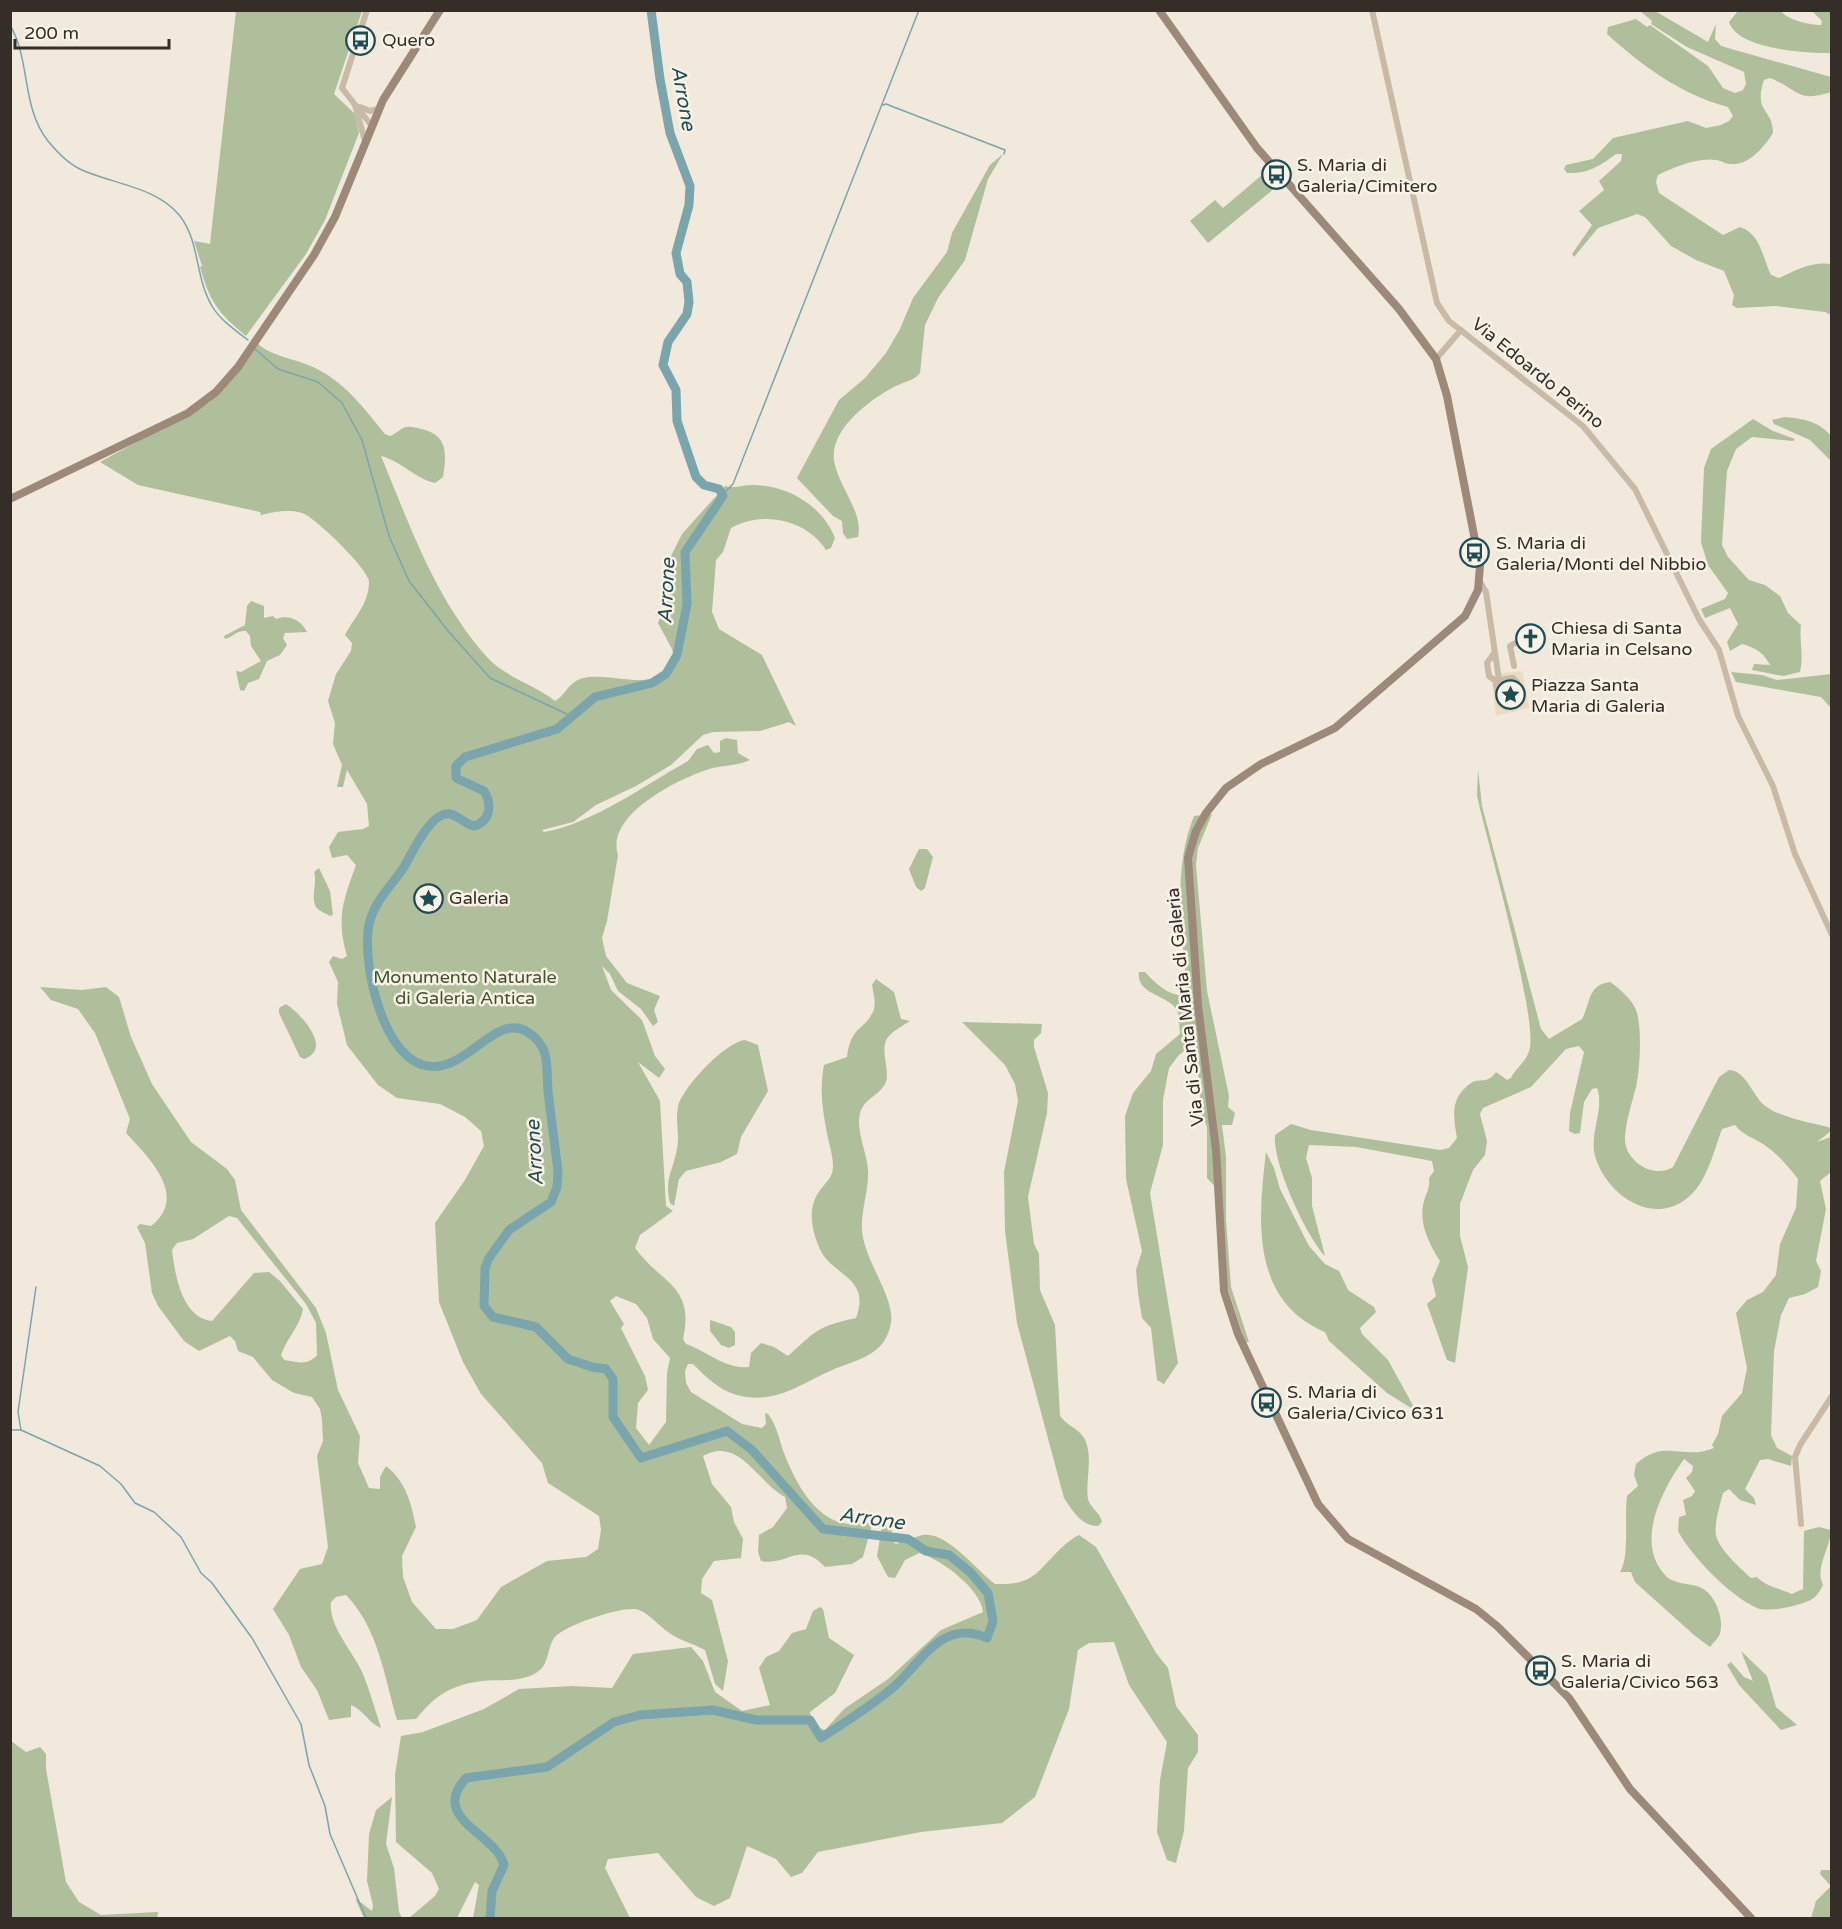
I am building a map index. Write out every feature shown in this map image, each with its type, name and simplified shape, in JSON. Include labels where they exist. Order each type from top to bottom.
[{"type":"street","points":[[367,10],[342,85],[345,95],[355,104],[370,111],[378,109]]},
{"type":"street","points":[[10,499],[188,413],[220,387],[243,361],[317,250],[335,217],[378,109],[400,69],[440,10]]},
{"type":"street","name":"Via di Santa Maria di Galeria","points":[[1159,10],[1257,148],[1399,309],[1436,359],[1452,416],[1480,566],[1474,602],[1465,616],[1443,638],[1335,728],[1242,776],[1217,799],[1196,831],[1188,858],[1188,885],[1198,1005],[1214,1127],[1224,1291],[1238,1334],[1313,1495],[1325,1513],[1348,1539],[1476,1609],[1497,1626],[1569,1698],[1630,1789],[1751,1918]]},
{"type":"street","name":"Via Edoardo Perino","points":[[1372,10],[1437,303],[1443,314],[1461,330],[1583,426],[1635,489],[1699,619],[1719,650],[1738,716],[1773,786],[1798,861],[1832,935]]},
{"type":"street","points":[[355,104],[362,119],[371,125]]},
{"type":"street","points":[[355,104],[364,141]]},
{"type":"street","points":[[1436,359],[1461,330]]},
{"type":"street","points":[[1479,581],[1486,592],[1500,703],[1505,707],[1521,701],[1510,645],[1519,641]]},
{"type":"street","points":[[1498,681],[1515,679]]},
{"type":"street","points":[[1801,1524],[1795,1457],[1800,1445],[1832,1396]]},
{"type":"green space","points":[[236,11],[362,11],[334,94],[355,114],[359,133],[325,220],[306,254],[246,336],[216,306],[204,279],[194,241],[210,244]]},
{"type":"green space","points":[[1640,11],[1655,11],[1708,42],[1716,24],[1715,39],[1721,46],[1831,77],[1831,92],[1811,96],[1799,94],[1770,78],[1764,80],[1761,91],[1762,105],[1770,119],[1773,133],[1755,155],[1737,164],[1709,159],[1687,163],[1658,175],[1656,182],[1659,193],[1723,235],[1740,227],[1747,230],[1757,241],[1771,275],[1779,278],[1811,265],[1831,264],[1831,315],[1825,312],[1776,306],[1737,308],[1732,305],[1734,295],[1724,271],[1696,260],[1671,246],[1645,217],[1637,214],[1598,228],[1574,257],[1572,254],[1592,225],[1579,211],[1604,190],[1599,181],[1621,161],[1622,154],[1616,154],[1588,171],[1567,173],[1564,169],[1566,165],[1593,159],[1613,138],[1688,121],[1706,128],[1721,125],[1733,116],[1728,107],[1695,95],[1663,78],[1607,34],[1608,27],[1636,19],[1647,27],[1650,25],[1708,66],[1723,88],[1735,93],[1743,90],[1746,84],[1744,72],[1687,47],[1651,24],[1652,21]]},
{"type":"green space","points":[[1738,11],[1781,11],[1799,21],[1821,25],[1822,21],[1812,11],[1831,11],[1831,53],[1791,51],[1759,44],[1745,39],[1729,22]]},
{"type":"green space","points":[[1003,154],[988,179],[965,260],[938,298],[925,325],[920,373],[883,393],[863,408],[838,437],[834,448],[836,469],[854,508],[859,528],[858,537],[847,539],[843,533],[842,521],[833,516],[797,478],[839,400],[865,378],[886,353],[900,329],[913,298],[947,252],[952,233],[990,165]]},
{"type":"green space","points":[[1269,169],[1281,183],[1208,243],[1190,221],[1215,200],[1223,208]]},
{"type":"green space","name":"Monumento Naturale di Galeria Antica","points":[[257,343],[276,354],[313,367],[335,380],[353,396],[385,434],[390,436],[404,428],[411,427],[425,430],[438,437],[444,449],[445,462],[443,477],[435,483],[381,456],[425,560],[452,610],[486,656],[501,670],[555,701],[570,685],[583,678],[646,680],[668,672],[675,662],[672,649],[658,623],[667,601],[670,558],[682,534],[725,486],[766,486],[790,493],[802,499],[821,516],[835,538],[831,548],[826,550],[808,531],[796,525],[770,519],[757,520],[731,528],[723,552],[716,560],[712,612],[719,629],[762,655],[796,726],[789,722],[760,731],[713,732],[703,735],[671,765],[636,786],[596,805],[573,822],[542,830],[544,832],[562,828],[599,812],[688,761],[697,749],[708,745],[714,753],[720,752],[720,741],[726,738],[737,740],[738,753],[750,760],[709,769],[680,781],[647,801],[622,826],[617,840],[618,855],[602,938],[606,956],[627,983],[660,996],[654,1010],[658,1022],[653,1026],[641,1009],[618,991],[610,974],[602,966],[611,990],[642,1020],[655,1056],[665,1069],[659,1078],[638,1062],[660,1101],[666,1206],[673,1211],[640,1235],[635,1248],[680,1296],[684,1307],[683,1339],[686,1344],[724,1363],[749,1367],[751,1353],[761,1343],[774,1347],[788,1356],[819,1330],[856,1318],[859,1293],[848,1278],[824,1257],[812,1225],[814,1203],[833,1170],[822,1102],[824,1065],[847,1057],[855,1033],[871,1016],[874,1009],[872,985],[876,979],[894,992],[901,1019],[910,1021],[896,1030],[885,1042],[886,1082],[864,1104],[859,1123],[868,1170],[862,1222],[864,1241],[891,1313],[891,1323],[883,1343],[859,1360],[786,1392],[763,1397],[737,1395],[724,1390],[693,1364],[688,1364],[685,1371],[686,1383],[691,1392],[742,1424],[762,1428],[766,1424],[765,1413],[768,1414],[776,1428],[797,1482],[816,1507],[827,1517],[856,1524],[873,1521],[863,1557],[852,1564],[825,1567],[808,1555],[771,1562],[761,1561],[758,1552],[759,1535],[773,1527],[787,1508],[785,1497],[738,1456],[716,1451],[703,1456],[712,1484],[731,1507],[734,1522],[743,1539],[741,1558],[714,1561],[702,1579],[701,1593],[712,1600],[728,1661],[723,1691],[715,1684],[705,1650],[679,1639],[644,1612],[632,1609],[595,1617],[559,1633],[554,1638],[546,1661],[535,1674],[460,1686],[437,1698],[416,1719],[397,1720],[373,1638],[366,1622],[346,1595],[336,1597],[331,1602],[333,1620],[363,1674],[381,1728],[351,1705],[351,1717],[329,1720],[317,1690],[301,1667],[289,1635],[273,1609],[300,1569],[322,1564],[328,1547],[317,1456],[323,1441],[320,1409],[312,1397],[294,1393],[272,1380],[253,1357],[238,1351],[235,1341],[230,1336],[199,1351],[184,1341],[158,1306],[152,1293],[145,1243],[137,1227],[140,1224],[151,1226],[162,1214],[166,1202],[166,1190],[154,1166],[126,1133],[130,1119],[95,1033],[78,1009],[51,1000],[40,987],[82,990],[106,987],[119,997],[131,1037],[152,1084],[191,1142],[227,1169],[235,1180],[241,1210],[316,1308],[326,1333],[338,1390],[360,1436],[358,1463],[369,1488],[380,1489],[380,1477],[386,1466],[403,1486],[410,1501],[416,1527],[402,1556],[403,1577],[412,1602],[436,1629],[453,1629],[477,1620],[501,1587],[547,1561],[586,1557],[598,1549],[601,1530],[599,1516],[548,1483],[542,1463],[481,1394],[463,1362],[439,1302],[435,1223],[465,1180],[484,1146],[481,1131],[465,1117],[440,1104],[397,1098],[378,1085],[347,1045],[337,1004],[338,982],[329,962],[333,956],[342,959],[347,956],[342,931],[342,910],[356,865],[347,855],[332,858],[329,847],[338,832],[363,829],[369,826],[367,804],[347,770],[343,787],[337,787],[342,765],[333,744],[335,723],[328,701],[336,674],[351,651],[352,643],[345,635],[361,610],[367,596],[369,581],[360,566],[340,544],[302,513],[286,511],[261,515],[260,512],[138,485],[100,462],[210,402]],"holes":[[[229,1216],[237,1218],[306,1304],[316,1323],[317,1355],[310,1361],[284,1360],[281,1355],[303,1309],[280,1281],[269,1272],[254,1273],[212,1321],[202,1318],[187,1304],[178,1283],[172,1250],[177,1243],[193,1239]],[[616,1296],[636,1304],[647,1318],[653,1339],[670,1358],[667,1373],[666,1422],[649,1445],[636,1428],[638,1403],[648,1390],[645,1376],[621,1328],[624,1324],[610,1301]]]},
{"type":"green space","points":[[1785,417],[1811,422],[1826,431],[1831,436],[1831,461],[1810,440],[1774,424],[1772,420]]},
{"type":"green space","points":[[1753,419],[1773,431],[1795,439],[1793,441],[1752,437],[1736,449],[1727,471],[1722,545],[1728,557],[1749,580],[1765,585],[1780,596],[1788,613],[1801,625],[1800,672],[1783,676],[1752,670],[1754,664],[1770,665],[1759,651],[1751,647],[1742,644],[1730,651],[1727,642],[1738,624],[1730,608],[1705,618],[1701,609],[1725,599],[1728,593],[1708,565],[1701,542],[1704,468],[1711,449]]},
{"type":"green space","points":[[251,601],[264,606],[264,618],[273,616],[276,619],[290,618],[298,621],[307,632],[285,633],[283,638],[287,645],[280,655],[267,661],[259,679],[248,683],[244,691],[240,690],[236,671],[241,672],[261,661],[251,646],[250,636],[246,631],[225,639],[224,636],[245,625],[247,606]]},
{"type":"green space","points":[[1731,672],[1762,675],[1777,680],[1831,674],[1831,708],[1821,697],[1736,682]]},
{"type":"green space","points":[[1478,769],[1482,806],[1541,1029],[1549,1039],[1582,1019],[1593,991],[1610,982],[1626,996],[1635,1009],[1640,1030],[1639,1060],[1636,1087],[1625,1137],[1629,1153],[1634,1160],[1641,1166],[1657,1171],[1673,1167],[1719,1077],[1729,1070],[1743,1077],[1761,1102],[1775,1112],[1831,1128],[1831,1131],[1817,1142],[1831,1137],[1831,1172],[1820,1181],[1826,1209],[1816,1261],[1821,1271],[1818,1287],[1805,1294],[1789,1298],[1781,1315],[1774,1351],[1771,1435],[1777,1448],[1792,1456],[1791,1466],[1768,1459],[1760,1460],[1745,1489],[1754,1498],[1756,1505],[1740,1500],[1729,1489],[1723,1493],[1716,1530],[1718,1540],[1725,1552],[1751,1578],[1757,1577],[1769,1585],[1792,1594],[1803,1589],[1804,1531],[1819,1527],[1831,1530],[1820,1571],[1823,1585],[1816,1596],[1810,1600],[1769,1610],[1747,1603],[1724,1585],[1692,1552],[1678,1531],[1679,1517],[1686,1515],[1683,1500],[1692,1496],[1695,1491],[1686,1478],[1692,1472],[1693,1466],[1684,1459],[1660,1501],[1652,1533],[1652,1548],[1657,1563],[1666,1576],[1675,1581],[1701,1588],[1713,1599],[1719,1611],[1721,1630],[1710,1647],[1635,1582],[1631,1572],[1620,1572],[1626,1547],[1627,1496],[1638,1486],[1634,1475],[1636,1464],[1646,1456],[1656,1452],[1693,1452],[1714,1448],[1712,1445],[1718,1434],[1722,1416],[1742,1393],[1747,1368],[1736,1313],[1747,1300],[1763,1292],[1776,1275],[1780,1244],[1796,1208],[1798,1179],[1786,1165],[1768,1148],[1744,1134],[1735,1125],[1722,1129],[1705,1175],[1697,1188],[1683,1201],[1669,1208],[1653,1209],[1638,1205],[1624,1197],[1612,1186],[1595,1156],[1594,1139],[1599,1104],[1597,1088],[1592,1089],[1584,1102],[1580,1133],[1575,1134],[1569,1131],[1570,1113],[1584,1052],[1579,1046],[1566,1049],[1531,1087],[1483,1108],[1480,1114],[1487,1141],[1485,1155],[1473,1170],[1460,1204],[1460,1236],[1468,1267],[1455,1363],[1447,1360],[1427,1304],[1436,1296],[1432,1280],[1440,1261],[1429,1240],[1422,1217],[1429,1178],[1434,1171],[1432,1161],[1356,1147],[1309,1145],[1306,1158],[1312,1178],[1312,1206],[1325,1256],[1300,1216],[1284,1180],[1279,1162],[1275,1135],[1291,1124],[1311,1130],[1440,1150],[1449,1148],[1457,1138],[1454,1114],[1456,1101],[1464,1089],[1473,1082],[1490,1078],[1496,1072],[1507,1080],[1511,1078],[1528,1055],[1530,1034],[1527,1006],[1477,796]]},
{"type":"green space","points":[[1212,814],[1198,848],[1196,865],[1207,991],[1229,1096],[1228,1107],[1235,1113],[1232,1125],[1222,1125],[1226,1157],[1226,1220],[1231,1287],[1249,1342],[1245,1342],[1226,1283],[1221,1193],[1207,1178],[1207,1127],[1201,1112],[1196,1046],[1190,1046],[1169,1068],[1163,1100],[1163,1145],[1150,1193],[1178,1363],[1164,1384],[1157,1380],[1151,1328],[1142,1318],[1138,1293],[1136,1270],[1142,1251],[1126,1179],[1125,1116],[1133,1093],[1151,1071],[1156,1054],[1180,1034],[1177,1010],[1142,985],[1139,972],[1145,972],[1168,991],[1184,996],[1187,989],[1180,901],[1183,858],[1194,816]]},
{"type":"green space","points":[[919,849],[927,849],[933,857],[925,888],[921,891],[916,887],[909,869]]},
{"type":"green space","points":[[319,868],[330,891],[333,915],[330,916],[315,906],[314,872]]},
{"type":"green space","points":[[286,1004],[306,1023],[315,1040],[316,1047],[312,1054],[304,1059],[300,1057],[279,1013],[279,1008]]},
{"type":"green space","points":[[962,1022],[1042,1024],[1041,1033],[1034,1040],[1034,1047],[1048,1093],[1047,1113],[1028,1197],[1034,1244],[1039,1254],[1040,1290],[1055,1325],[1060,1416],[1084,1438],[1087,1445],[1088,1499],[1101,1519],[1102,1522],[1098,1526],[1082,1521],[1064,1498],[1017,1323],[1005,1231],[1004,1172],[1018,1101],[1015,1084],[1005,1065]]},
{"type":"green space","points":[[745,1040],[758,1045],[768,1091],[741,1137],[737,1154],[721,1162],[686,1171],[679,1179],[674,1206],[670,1203],[668,1188],[678,1144],[677,1112],[681,1099],[696,1078],[716,1057]]},
{"type":"green space","points":[[1266,1152],[1274,1168],[1280,1189],[1309,1246],[1325,1264],[1339,1271],[1348,1290],[1374,1307],[1376,1312],[1360,1328],[1362,1334],[1388,1360],[1416,1411],[1387,1393],[1329,1341],[1325,1332],[1301,1318],[1283,1300],[1271,1279],[1264,1255],[1261,1230]]},
{"type":"green space","points":[[710,1320],[731,1327],[735,1332],[735,1345],[729,1348],[721,1345],[710,1331]]},
{"type":"green space","points":[[892,1524],[891,1540],[896,1544],[923,1535],[932,1535],[942,1539],[952,1545],[995,1584],[1016,1583],[1028,1579],[1064,1545],[1079,1535],[1096,1547],[1156,1653],[1168,1668],[1176,1706],[1198,1735],[1198,1752],[1188,1768],[1184,1831],[1176,1863],[1167,1860],[1157,1832],[1160,1780],[1167,1742],[1129,1685],[1114,1642],[1089,1643],[1078,1650],[1069,1709],[1035,1797],[1002,1823],[921,1832],[818,1852],[802,1873],[791,1877],[776,1859],[747,1846],[730,1898],[714,1906],[696,1897],[658,1853],[608,1859],[605,1868],[630,1918],[473,1918],[479,1885],[475,1882],[457,1918],[409,1918],[435,1896],[439,1889],[432,1873],[396,1842],[395,1775],[401,1736],[423,1732],[484,1709],[519,1689],[572,1686],[612,1688],[633,1654],[691,1647],[703,1661],[715,1692],[742,1711],[770,1705],[759,1668],[766,1657],[779,1651],[792,1633],[806,1629],[813,1611],[820,1607],[823,1609],[829,1638],[854,1655],[835,1693],[810,1712],[813,1726],[825,1730],[844,1709],[888,1679],[941,1630],[983,1612],[981,1603],[968,1585],[948,1568],[928,1556],[919,1553],[905,1560],[895,1578],[888,1577],[877,1556],[882,1526]]},
{"type":"green space","points":[[1741,1651],[1767,1676],[1776,1707],[1797,1725],[1781,1730],[1739,1685],[1727,1665],[1731,1662],[1744,1677],[1753,1681]]},
{"type":"green space","points":[[11,1741],[26,1752],[40,1747],[46,1754],[46,1769],[66,1882],[79,1902],[101,1915],[158,1912],[157,1918],[11,1918]]},
{"type":"green space","points":[[392,1797],[386,1844],[394,1868],[399,1912],[402,1918],[364,1918],[355,1898],[372,1911],[373,1905],[367,1881],[369,1834],[376,1810]]},
{"type":"green space","points":[[1821,1870],[1831,1870],[1831,1886],[1820,1874]]},
{"type":"green space","points":[[1831,1886],[1831,1918],[1811,1918],[1816,1901]]},
{"type":"shaded area","name":"Piazza Santa Maria di Galeria","points":[[1522,671],[1529,708],[1496,716],[1492,681],[1500,673]]},
{"type":"waterway","name":"Arrone","points":[[490,1918],[492,1891],[504,1865],[498,1853],[459,1815],[455,1804],[457,1792],[466,1778],[547,1767],[614,1722],[640,1715],[713,1710],[756,1720],[810,1720],[821,1738],[890,1690],[932,1647],[956,1634],[971,1633],[987,1638],[993,1621],[988,1593],[970,1572],[949,1555],[926,1551],[908,1539],[823,1529],[752,1450],[727,1431],[641,1458],[613,1417],[613,1379],[606,1369],[568,1359],[536,1327],[493,1317],[484,1306],[485,1268],[489,1258],[509,1230],[551,1202],[557,1187],[558,1172],[544,1051],[534,1037],[516,1028],[504,1030],[492,1036],[453,1062],[439,1066],[423,1065],[408,1057],[385,1024],[371,979],[368,957],[370,920],[381,898],[404,867],[423,834],[436,819],[443,815],[453,815],[474,826],[480,824],[487,816],[489,806],[484,791],[456,778],[456,766],[465,757],[557,729],[595,697],[652,683],[666,674],[677,655],[687,604],[685,552],[723,496],[719,489],[704,485],[696,477],[677,421],[676,390],[663,365],[668,342],[687,314],[689,302],[687,282],[680,274],[676,253],[689,205],[690,186],[670,133],[651,10]]},
{"type":"waterway","points":[[723,494],[733,484],[919,10]]},
{"type":"waterway","points":[[10,25],[17,39],[34,114],[39,128],[48,141],[63,157],[77,167],[94,175],[147,192],[170,206],[180,216],[191,237],[203,284],[212,306],[223,320],[248,340]]},
{"type":"waterway","points":[[883,105],[886,104],[1005,150],[1004,154]]},
{"type":"waterway","points":[[255,349],[278,369],[318,382],[342,403],[362,440],[389,536],[409,581],[449,632],[490,678],[571,716]]},
{"type":"waterway","points":[[21,1430],[18,1412],[36,1287]]},
{"type":"waterway","points":[[10,1430],[21,1430],[100,1466],[121,1484],[135,1503],[154,1512],[181,1537],[201,1573],[212,1583],[252,1638],[301,1724],[309,1765],[325,1806],[330,1834],[366,1918]]},
{"type":"place","name":"Quero","points":[[361,40]]},
{"type":"place","name":"S. Maria di Galeria/Cimitero","points":[[1276,175]]},
{"type":"place","name":"S. Maria di Galeria/Monti del Nibbio","points":[[1475,553]]},
{"type":"place","name":"Chiesa di Santa Maria in Celsano","points":[[1530,638]]},
{"type":"place","name":"Piazza Santa Maria di Galeria","points":[[1510,695]]},
{"type":"place","name":"Galeria","points":[[428,898]]},
{"type":"place","name":"S. Maria di Galeria/Civico 631","points":[[1266,1402]]},
{"type":"place","name":"S. Maria di Galeria/Civico 563","points":[[1540,1671]]}]
